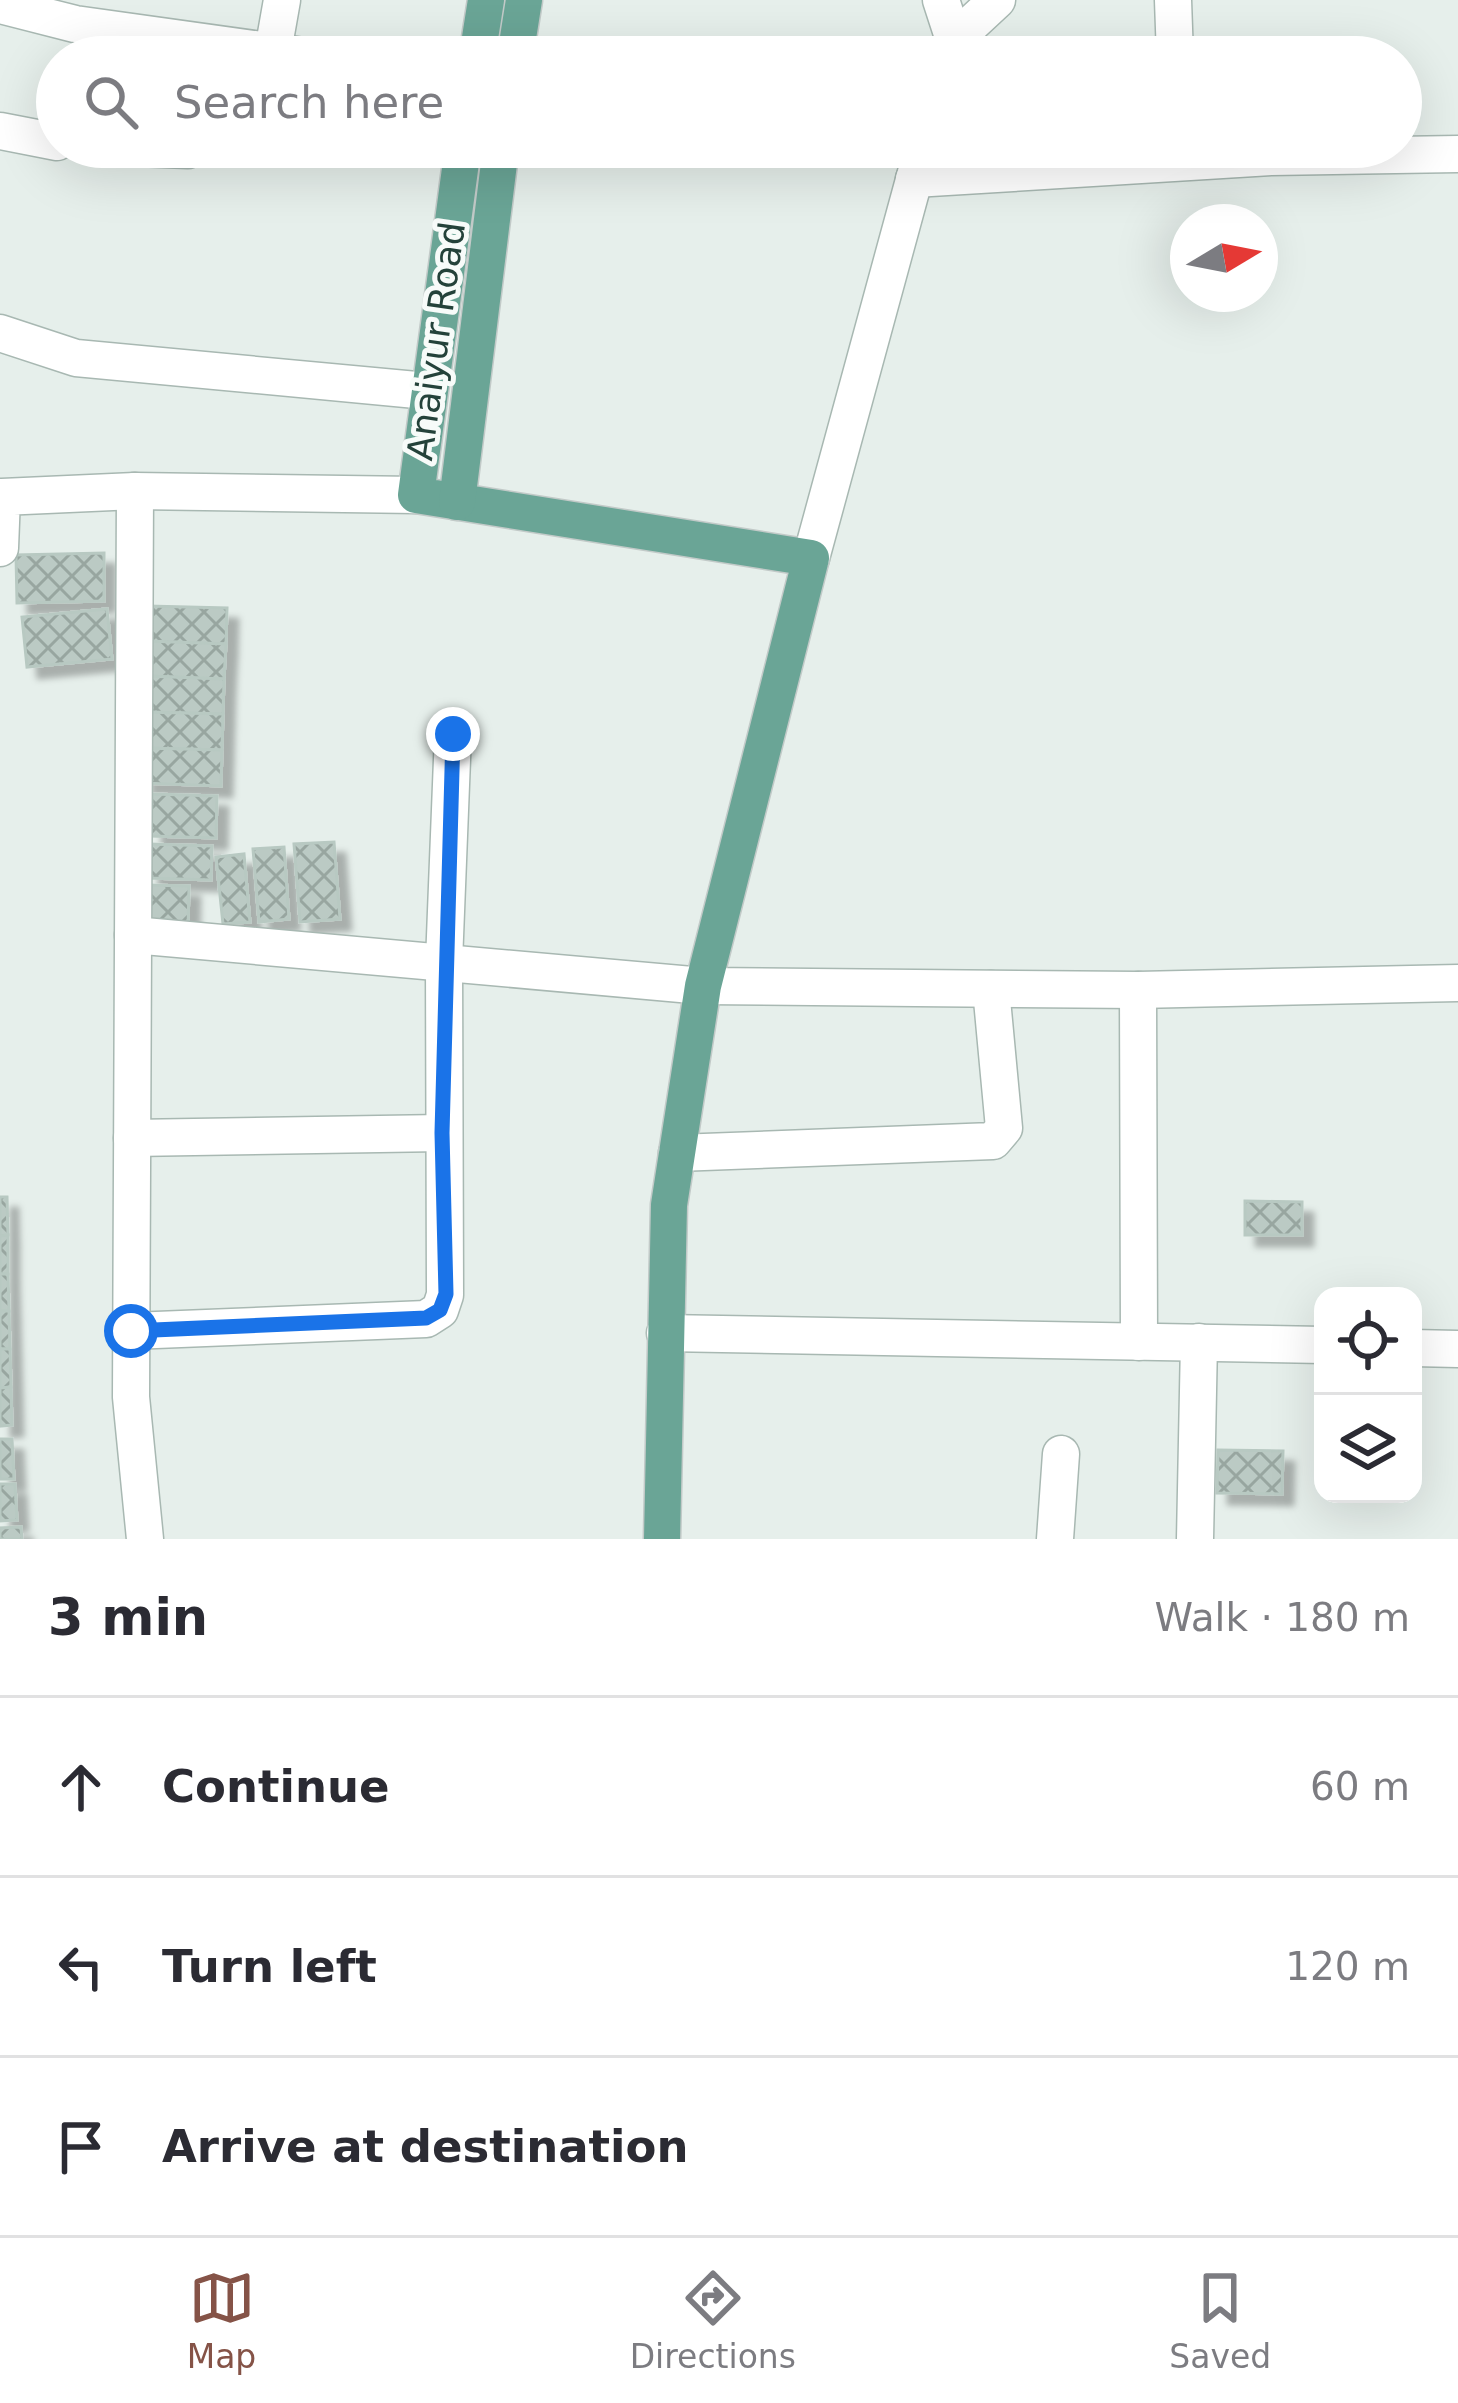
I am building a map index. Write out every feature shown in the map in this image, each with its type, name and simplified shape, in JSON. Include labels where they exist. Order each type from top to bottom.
[{"type":"main road","points":[[480,36],[486,0]]},
{"type":"main road","points":[[518,36],[524,0]]},
{"type":"main road","name":"Anaiyur Road","points":[[460,168],[416,495],[457,502],[498,168]]},
{"type":"main road","points":[[457,502],[811,558],[703,986],[668,1205],[662,1539]]},
{"type":"street","points":[[276,36],[282,0]]},
{"type":"street","points":[[941,0],[949,36]]},
{"type":"street","points":[[964,36],[998,0]]},
{"type":"street","points":[[1172,0],[1174,36]]},
{"type":"street","points":[[0,5],[77,12],[198,36]]},
{"type":"street","points":[[0,131],[36,138]]},
{"type":"street","points":[[1422,154],[1458,154]]},
{"type":"street","points":[[811,558],[917,168]]},
{"type":"street","points":[[0,333],[76,358],[427,392]]},
{"type":"street","points":[[135,491],[131,1396],[145,1539]]},
{"type":"street","points":[[0,548],[1,497],[135,491],[416,495]]},
{"type":"street","points":[[131,1331],[426,1318],[440,1310],[446,1294],[444,962],[453,734]]},
{"type":"street","points":[[133,935],[703,986],[1138,989],[1458,983]]},
{"type":"street","points":[[676,1153],[993,1142],[1004,1128],[991,989]]},
{"type":"street","points":[[1138,989],[1139,1342]]},
{"type":"street","points":[[132,1138],[442,1133]]},
{"type":"street","points":[[665,1334],[1314,1346]]},
{"type":"street","points":[[1195,1539],[1199,1342]]},
{"type":"street","points":[[1422,1348],[1458,1349]]},
{"type":"street","points":[[1055,1539],[1061,1454]]},
{"type":"building","points":[[104,553],[104,601],[17,603],[16,555]]},
{"type":"building","points":[[147,606],[227,608],[226,644],[146,641]]},
{"type":"building","points":[[107,609],[112,659],[27,667],[22,617]]},
{"type":"building","points":[[146,641],[226,644],[224,679],[145,676]]},
{"type":"building","points":[[145,676],[224,679],[223,714],[144,712]]},
{"type":"building","points":[[144,712],[223,714],[222,750],[143,748]]},
{"type":"building","points":[[143,748],[222,750],[221,786],[141,783]]},
{"type":"building","points":[[152,794],[217,796],[216,838],[151,836]]},
{"type":"building","points":[[334,842],[340,919],[300,922],[294,844]]},
{"type":"building","points":[[149,844],[212,846],[211,880],[148,878]]},
{"type":"building","points":[[284,847],[289,919],[259,922],[253,849]]},
{"type":"building","points":[[244,854],[250,922],[223,924],[216,857]]},
{"type":"building","points":[[147,885],[189,886],[188,929],[145,928]]},
{"type":"building","points":[[0,1197],[7,1197],[8,1235],[0,1236]]},
{"type":"building","points":[[1245,1201],[1302,1202],[1302,1235],[1245,1235]]},
{"type":"building","points":[[8,1235],[8,1274],[0,1274],[0,1236]]},
{"type":"building","points":[[0,1274],[8,1274],[9,1311],[0,1311]]},
{"type":"building","points":[[0,1311],[9,1311],[10,1349],[0,1349]]},
{"type":"building","points":[[0,1349],[10,1349],[11,1387],[0,1388]]},
{"type":"building","points":[[11,1387],[12,1425],[0,1426],[0,1388]]},
{"type":"building","points":[[0,1439],[12,1439],[14,1479],[0,1479]]},
{"type":"building","points":[[1218,1450],[1283,1451],[1282,1494],[1217,1493]]},
{"type":"building","points":[[0,1484],[15,1484],[17,1520],[0,1521]]},
{"type":"building","points":[[21,1527],[22,1539],[0,1539],[0,1528]]},
{"type":"route","points":[[131,1331],[426,1318],[440,1310],[446,1294],[444,962],[453,734]]}]
